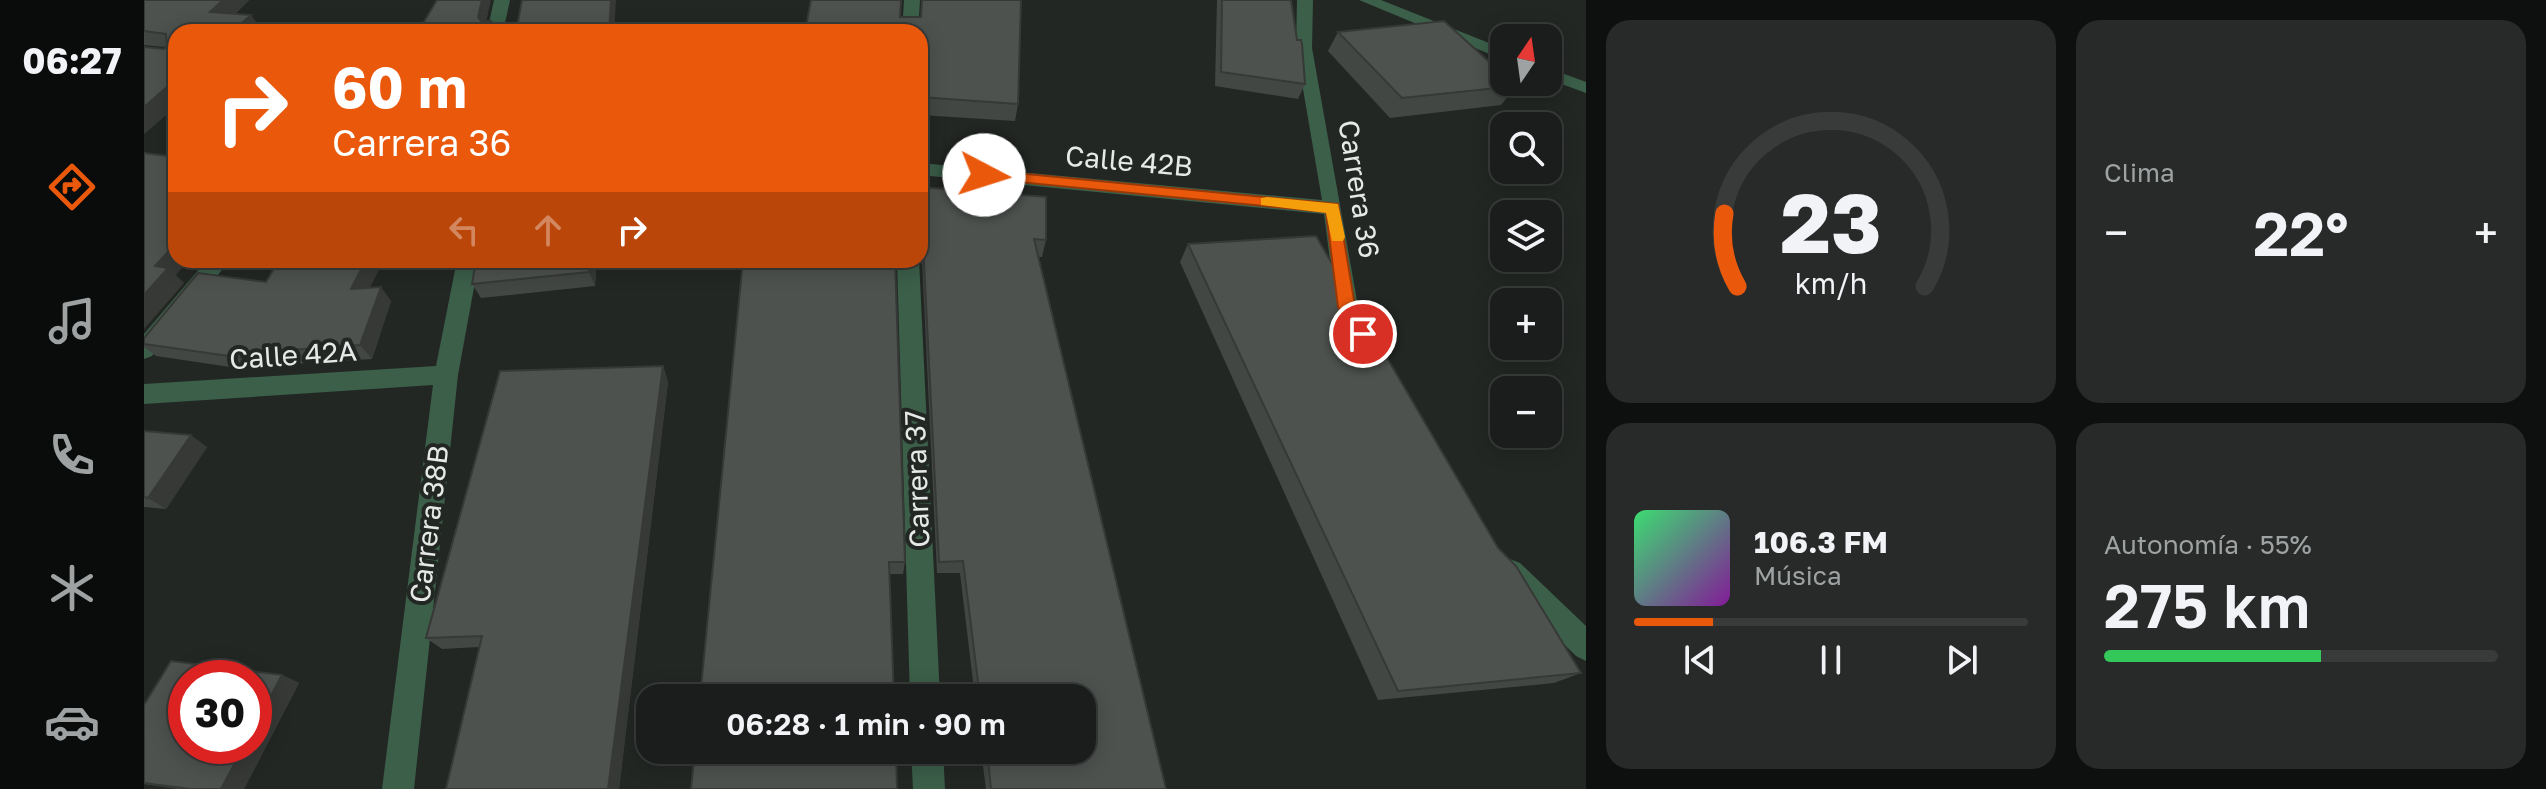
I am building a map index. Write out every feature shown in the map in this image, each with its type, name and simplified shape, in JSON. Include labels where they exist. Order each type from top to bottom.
[{"type":"street","points":[[497,24],[502,0]]},
{"type":"street","points":[[910,24],[912,0]]},
{"type":"street","name":"Carrera 36","points":[[1305,0],[1304,48],[1333,208],[1347,307],[1363,334]]},
{"type":"street","points":[[1367,0],[1490,49]]},
{"type":"street","points":[[1562,79],[1586,88]]},
{"type":"street","name":"Calle 42B","points":[[928,170],[1333,208]]},
{"type":"street","points":[[144,350],[212,268]]},
{"type":"street","name":"Carrera 38B","points":[[398,789],[446,375],[466,268]]},
{"type":"street","name":"Carrera 37","points":[[908,268],[924,684]]},
{"type":"street","name":"Calle 42A","points":[[144,394],[446,375]]},
{"type":"street","points":[[1489,551],[1586,646]]},
{"type":"street","points":[[928,764],[929,789]]},
{"type":"building","points":[[144,0],[223,0],[210,12],[251,15],[240,24],[168,24],[168,86],[144,107],[144,47],[164,49],[167,46],[166,34],[144,31]]},
{"type":"building","points":[[437,0],[482,0],[478,17],[481,21],[491,21],[489,24],[423,24]]},
{"type":"building","points":[[522,0],[611,0],[610,24],[518,24]]},
{"type":"building","points":[[811,0],[901,0],[900,17],[921,17],[922,0],[1021,0],[1018,104],[928,98],[928,24],[806,24]]},
{"type":"building","points":[[1222,0],[1291,0],[1297,40],[1301,40],[1302,44],[1305,84],[1221,72]]},
{"type":"building","points":[[1444,21],[1490,62],[1490,89],[1402,98],[1338,32]]},
{"type":"building","points":[[144,153],[168,156],[168,252],[155,266],[168,268],[144,295]]},
{"type":"building","points":[[928,188],[1046,197],[1046,240],[1034,239],[1166,789],[991,789],[988,764],[1096,764],[1096,684],[978,684],[963,561],[939,562],[924,268],[928,268]]},
{"type":"building","points":[[1316,236],[1498,548],[1516,566],[1581,673],[1398,691],[1188,244]]},
{"type":"building","points":[[274,268],[362,268],[351,289],[381,287],[360,345],[247,353],[243,358],[144,344],[144,338],[198,273],[266,282]]},
{"type":"building","points":[[475,268],[589,268],[589,272],[472,284]]},
{"type":"building","points":[[742,268],[895,268],[905,562],[889,562],[893,684],[701,684]]},
{"type":"building","points":[[663,366],[608,789],[446,789],[482,636],[426,638],[500,371]]},
{"type":"building","points":[[144,431],[191,435],[148,498],[144,497]]},
{"type":"building","points":[[168,666],[168,764],[234,764],[221,789],[190,789],[144,783],[144,705]]},
{"type":"building","points":[[272,674],[282,675],[272,694]]},
{"type":"building","points":[[694,764],[896,764],[897,789],[691,789]]},
{"type":"slow traffic","points":[[1267,202],[1333,208],[1337,237]]},
{"type":"route","points":[[984,175],[1333,208],[1347,307],[1363,334]]}]
